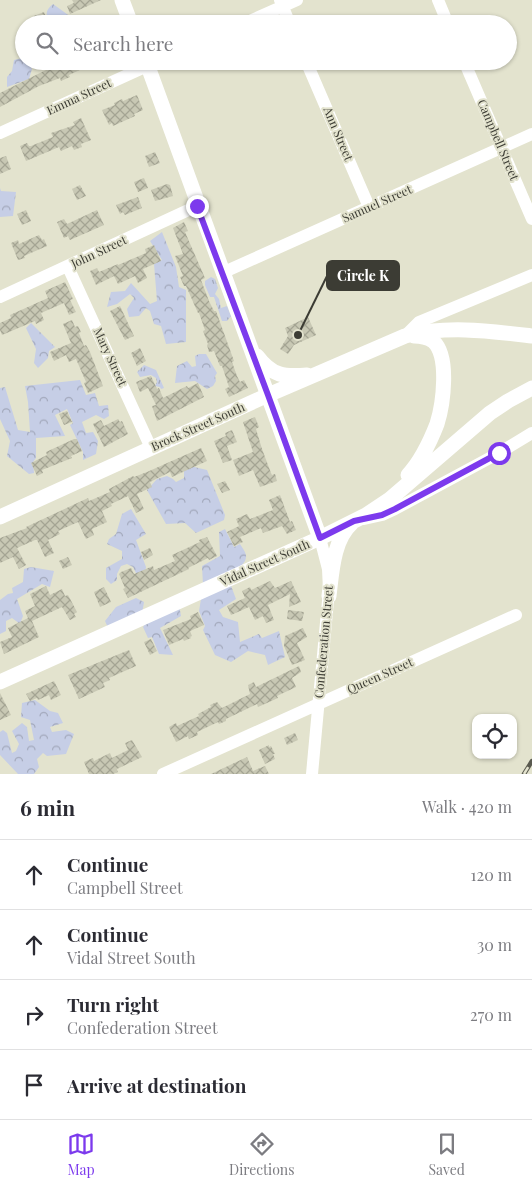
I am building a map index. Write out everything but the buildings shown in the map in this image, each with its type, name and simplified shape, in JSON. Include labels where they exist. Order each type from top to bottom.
[{"type":"main road","points":[[122,0],[128,15]]},
{"type":"main road","name":"Confederation Street","points":[[153,70],[197,206],[320,538]]},
{"type":"main road","points":[[405,336],[426,331],[463,329],[532,336]]},
{"type":"main road","points":[[379,507],[410,474],[421,458],[437,423],[441,406],[442,370],[437,346],[428,338],[405,336]]},
{"type":"main road","name":"Brock Street South","points":[[0,517],[268,395],[405,336]]},
{"type":"main road","points":[[248,342],[264,366],[275,373],[296,376],[316,374]]},
{"type":"main road","name":"Vidal Street South","points":[[0,682],[354,521],[379,507],[490,413],[526,391]]},
{"type":"main road","points":[[329,596],[333,565],[338,548],[346,529],[354,521]]},
{"type":"street","points":[[259,15],[281,3],[297,0]]},
{"type":"street","points":[[438,0],[444,15]]},
{"type":"street","points":[[281,3],[286,15]]},
{"type":"street","name":"Emma Street","points":[[0,134],[136,70]]},
{"type":"street","name":"Ann Street","points":[[310,70],[370,208]]},
{"type":"street","name":"Campbell Street","points":[[468,70],[532,219]]},
{"type":"street","name":"Samuel Street","points":[[222,273],[532,134]]},
{"type":"street","name":"John Street","points":[[0,297],[197,206]]},
{"type":"street","name":"Mary Street","points":[[68,267],[150,448]]},
{"type":"street","name":"Brock Street South","points":[[405,336],[419,322],[532,275]]},
{"type":"street","points":[[354,521],[382,515],[395,509],[532,433]]},
{"type":"street","name":"Confederation Street","points":[[312,774],[329,596],[328,569],[320,538]]},
{"type":"street","name":"Queen Street","points":[[163,774],[516,615]]},
{"type":"green space","points":[[53,4],[68,15],[47,15],[49,8]]},
{"type":"green space","points":[[14,60],[15,70],[32,70],[29,79],[7,87],[7,77],[12,71]]},
{"type":"green space","points":[[0,188],[1,191],[16,192],[13,216],[0,217]]},
{"type":"green space","points":[[162,232],[176,267],[179,287],[186,290],[186,342],[166,344],[161,326],[154,324],[150,311],[146,308],[139,316],[129,317],[127,309],[134,298],[130,294],[117,304],[107,307],[111,292],[125,291],[131,283],[150,304],[157,301],[154,264],[162,260],[150,241]]},
{"type":"green space","points":[[211,277],[215,279],[218,288],[215,294],[219,299],[221,308],[227,306],[231,316],[227,321],[222,321],[214,297],[210,297],[205,285],[205,281]]},
{"type":"green space","points":[[31,323],[55,347],[49,351],[48,358],[38,368],[34,363],[36,349],[26,328]]},
{"type":"green space","points":[[206,354],[217,373],[213,386],[207,389],[195,381],[175,383],[177,366],[187,361],[192,367],[196,366],[195,356]]},
{"type":"green space","points":[[144,365],[156,370],[164,388],[161,389],[155,386],[156,378],[151,375],[140,377],[137,372]]},
{"type":"green space","points":[[80,380],[86,395],[95,393],[99,406],[108,405],[109,416],[104,419],[96,415],[82,422],[86,433],[93,432],[98,441],[96,454],[83,460],[83,452],[70,425],[73,423],[67,409],[55,415],[65,436],[36,438],[36,458],[33,462],[34,473],[29,474],[7,456],[10,441],[0,419],[0,388],[5,387],[18,430],[30,432],[25,386]]},
{"type":"green space","points":[[190,466],[207,470],[225,515],[224,520],[196,533],[185,523],[166,524],[147,490],[157,479],[167,476],[176,482],[184,478],[184,468]]},
{"type":"green space","points":[[131,509],[146,534],[136,540],[146,567],[145,574],[138,577],[133,567],[127,564],[121,566],[117,574],[117,580],[111,584],[106,579],[106,568],[122,559],[122,551],[107,544],[109,539],[116,534],[122,514]]},
{"type":"green space","points":[[225,529],[234,547],[240,544],[243,548],[246,555],[245,560],[236,570],[203,585],[202,566],[220,556],[219,532]]},
{"type":"green space","points":[[31,567],[54,571],[50,587],[42,584],[17,599],[23,616],[20,624],[12,618],[6,621],[6,631],[0,634],[0,600],[13,593],[12,588],[23,582],[24,569]]},
{"type":"green space","points":[[230,583],[236,599],[219,610],[223,617],[238,622],[240,642],[259,634],[262,638],[279,631],[285,657],[268,665],[265,655],[248,651],[231,662],[215,655],[203,630],[205,626],[199,611],[201,599]]},
{"type":"green space","points":[[136,598],[144,602],[142,614],[109,630],[105,621],[116,607]]},
{"type":"green space","points":[[179,605],[181,616],[160,628],[173,655],[159,654],[152,637],[148,638],[143,627],[148,620]]},
{"type":"green space","points":[[35,700],[50,711],[58,713],[63,723],[50,727],[52,732],[66,730],[74,734],[66,754],[47,756],[43,753],[37,759],[39,767],[34,774],[18,774],[0,755],[0,732],[3,730],[7,733],[12,753],[16,751],[19,744],[12,731],[22,723],[27,727],[29,741],[34,740],[30,720],[21,717],[22,703]]},
{"type":"railway","points":[[524,774],[532,761]]},
{"type":"place","name":"Circle K","points":[[298,335]]},
{"type":"route","points":[[197,206],[320,538],[354,521],[382,515],[395,509],[499,453]]}]
